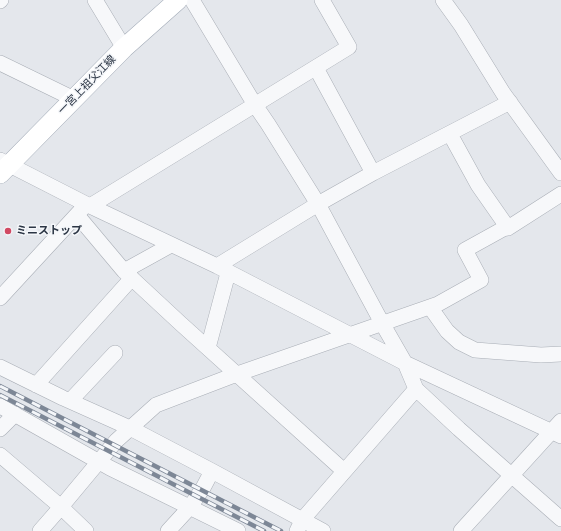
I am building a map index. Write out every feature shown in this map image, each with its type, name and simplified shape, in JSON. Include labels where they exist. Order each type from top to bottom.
[{"type":"main road","name":"一宮上祖父江線","points":[[3,166],[74,99],[124,48],[178,0]]},
{"type":"street","points":[[95,0],[124,48]]},
{"type":"street","points":[[192,0],[255,105],[318,204],[405,363],[416,388],[459,429],[512,474],[561,519]]},
{"type":"street","points":[[0,298],[84,209],[349,47],[322,0]]},
{"type":"street","points":[[443,0],[461,25],[532,135],[561,173]]},
{"type":"street","points":[[0,63],[74,99]]},
{"type":"street","points":[[316,68],[373,173]]},
{"type":"street","points":[[208,348],[222,270],[318,204],[373,173],[510,102]]},
{"type":"street","points":[[450,134],[478,185],[508,228]]},
{"type":"street","points":[[3,166],[84,209],[171,245],[405,363],[558,430],[512,474],[461,531]]},
{"type":"street","points":[[40,531],[100,462],[116,441],[156,405],[237,374],[438,304],[481,280],[465,250],[503,229],[508,228],[561,194]]},
{"type":"street","points":[[84,209],[128,274],[344,471]]},
{"type":"street","points":[[36,384],[128,274],[171,245]]},
{"type":"street","points":[[430,307],[447,331],[459,342],[475,350],[541,355],[561,354]]},
{"type":"street","points":[[70,401],[115,353]]},
{"type":"street","points":[[0,366],[70,401],[130,428],[212,471],[300,526],[323,531]]},
{"type":"street","points":[[300,526],[344,471],[416,388]]},
{"type":"street","points":[[0,406],[110,468],[238,531]]},
{"type":"street","points":[[0,429],[15,414]]},
{"type":"street","points":[[0,455],[61,507],[86,531]]},
{"type":"street","points":[[168,531],[190,507],[212,471]]},
{"type":"railway","points":[[0,386],[281,531]]},
{"type":"railway","points":[[0,395],[264,531]]},
{"type":"place","name":"ミニストップ","points":[[8,231]]}]
